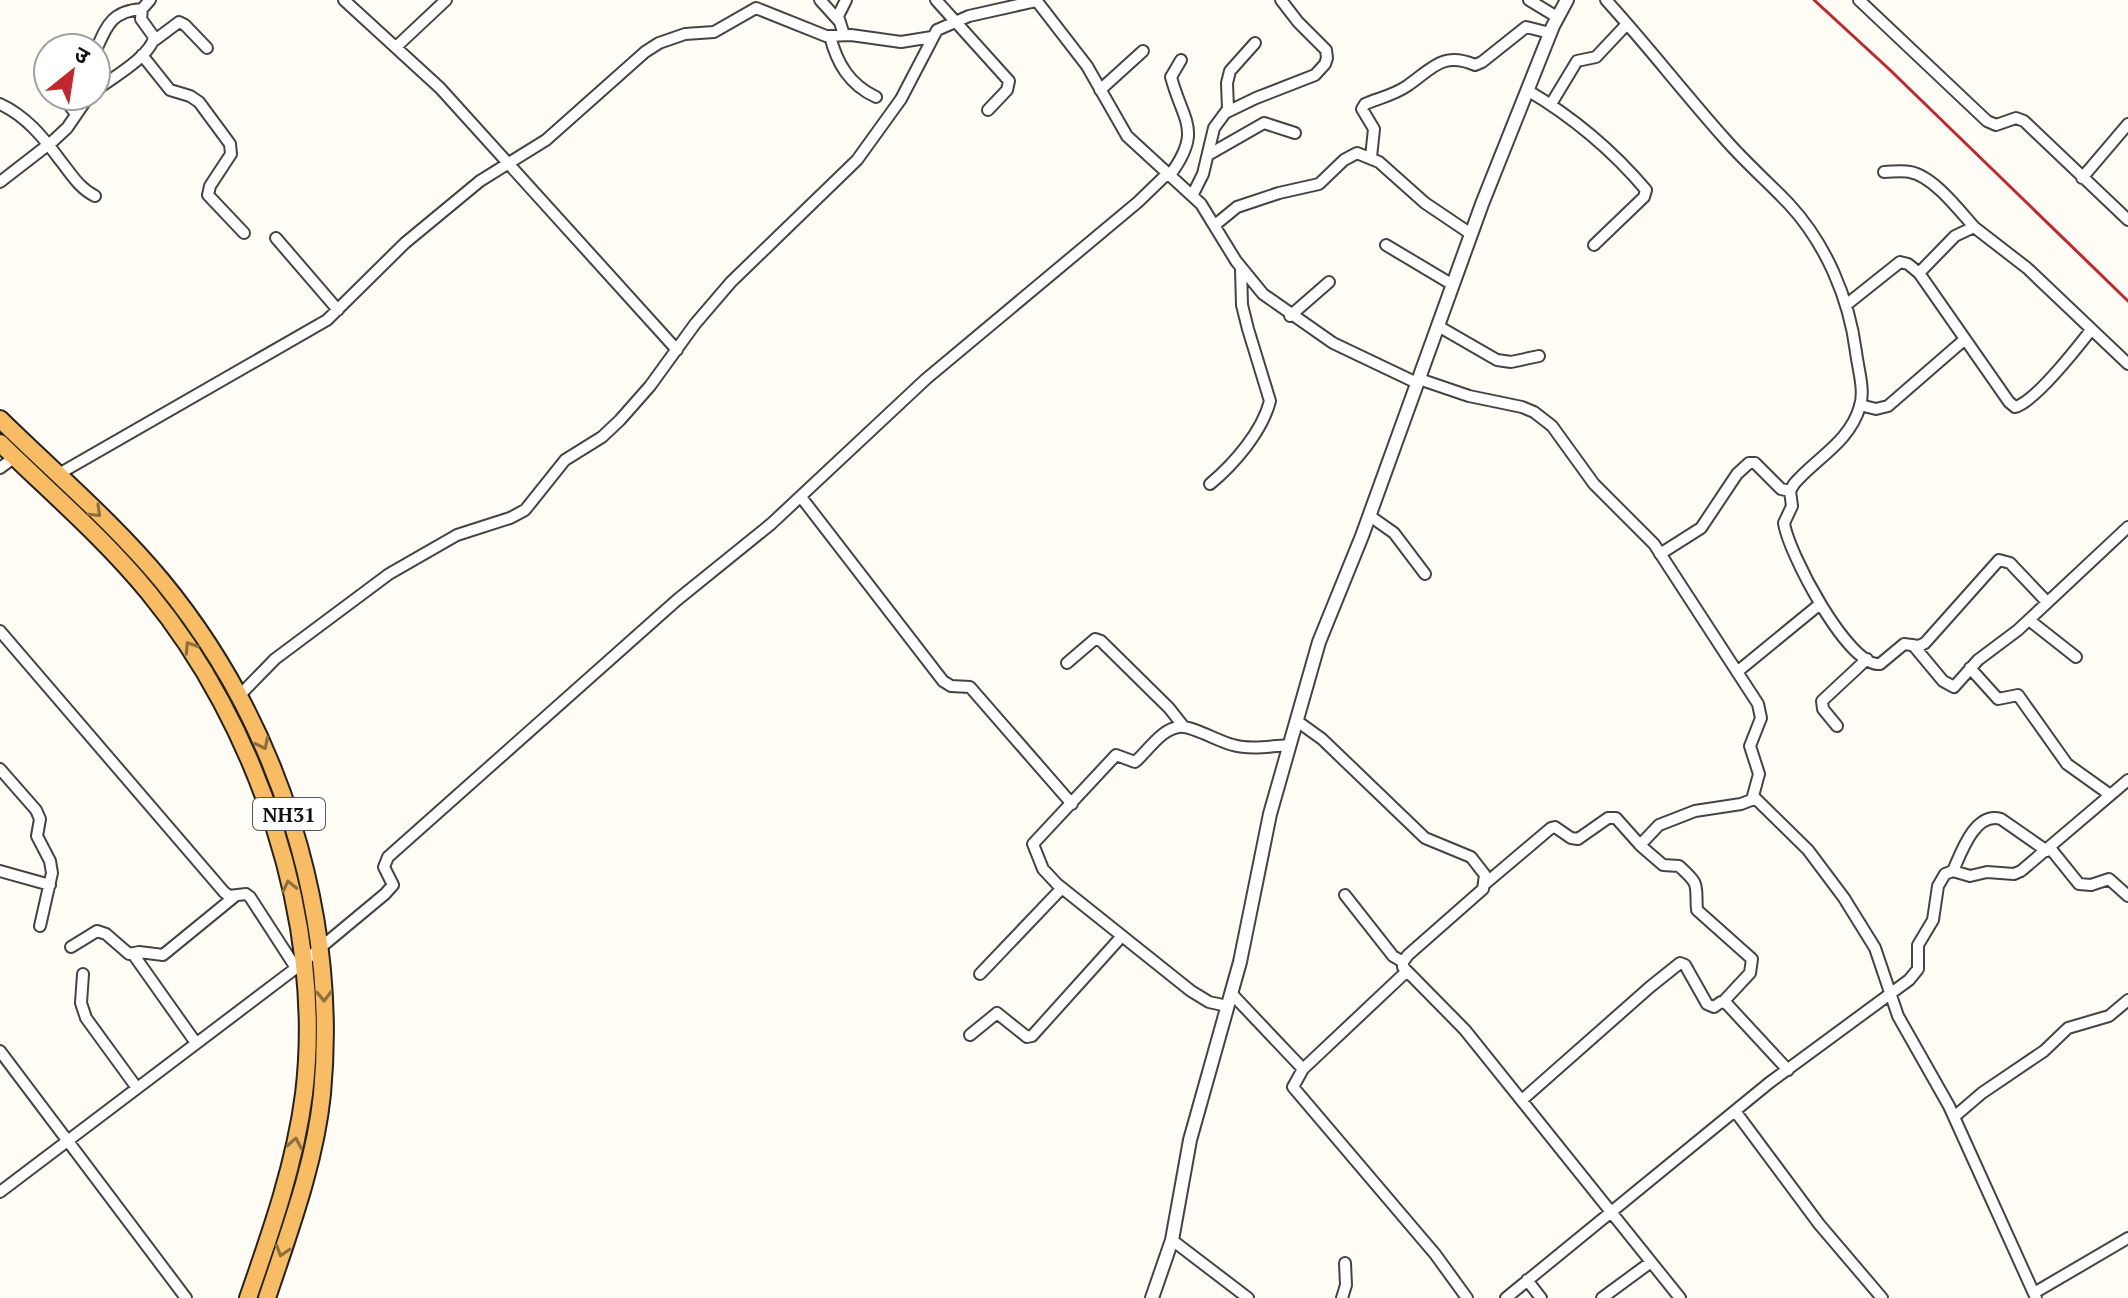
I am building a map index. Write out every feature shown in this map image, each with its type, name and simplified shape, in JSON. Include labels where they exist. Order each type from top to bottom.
[{"type":"highway","name":"NH31","points":[[0,419],[162,580],[202,634],[239,696],[271,761],[292,822],[320,947],[324,1014],[322,1095],[309,1164],[267,1298]]},
{"type":"highway","name":"NH31","points":[[0,443],[148,591],[204,670],[255,767],[275,826],[291,892],[307,1015],[304,1093],[292,1160],[248,1298]]},
{"type":"street","points":[[344,0],[440,88],[677,350]]},
{"type":"street","points":[[396,47],[446,0]]},
{"type":"street","points":[[820,0],[839,21],[844,35]]},
{"type":"street","points":[[839,21],[846,0]]},
{"type":"street","points":[[936,0],[1009,81],[1007,90],[988,110]]},
{"type":"street","points":[[239,696],[275,659],[389,574],[457,535],[525,510],[565,460],[602,437],[620,420],[731,282],[857,160],[901,99],[932,37],[942,26],[954,20],[1036,0],[1069,41],[1127,136],[1147,158],[1193,194],[1241,267],[1263,294],[1290,316],[1342,348],[1418,381],[1522,407],[1542,417],[1562,438],[1594,484],[1644,532],[1761,713],[1760,725],[1750,746],[1759,774],[1752,792],[1754,799],[1808,850],[1844,898],[1875,948],[1903,1025],[1954,1117],[2035,1296],[2128,1238]]},
{"type":"street","points":[[1193,194],[1203,174],[1214,128],[1225,113],[1315,75],[1325,64],[1326,50],[1281,0]]},
{"type":"street","points":[[1529,0],[1557,17]]},
{"type":"street","points":[[1152,1298],[1172,1240],[1190,1140],[1229,1000],[1270,814],[1319,642],[1370,516],[1471,234],[1550,33],[1567,0]]},
{"type":"street","points":[[1606,0],[1725,140],[1804,222],[1836,277],[1853,334],[1862,397],[1854,421],[1839,443],[1796,481],[1790,491],[1792,506],[1784,527],[1794,556],[1833,625],[1867,659],[1880,664],[1901,647],[1925,643],[1999,560],[2010,563],[2046,601]]},
{"type":"street","points":[[1859,0],[1987,121],[1996,125],[2020,119],[2128,220]]},
{"type":"street","points":[[146,4],[142,22],[155,40]]},
{"type":"street","points":[[104,32],[117,15],[146,4]]},
{"type":"street","points":[[57,475],[313,329],[338,310],[405,243],[480,181],[546,140],[652,47],[691,32],[714,32],[760,4],[830,36],[901,42],[932,37]]},
{"type":"street","points":[[112,78],[179,22],[207,48]]},
{"type":"street","points":[[1551,104],[1577,61],[1596,57],[1627,24]]},
{"type":"street","points":[[1371,157],[1374,129],[1362,109],[1365,104],[1406,87],[1432,67],[1450,59],[1463,59],[1475,65],[1482,62],[1526,27],[1550,33]]},
{"type":"street","points":[[830,36],[836,56],[851,81],[876,97]]},
{"type":"street","points":[[1225,113],[1230,71],[1255,43]]},
{"type":"street","points":[[1100,90],[1143,51]]},
{"type":"street","points":[[142,55],[170,90],[199,102],[230,144],[231,154],[210,186],[208,195],[244,233]]},
{"type":"street","points":[[0,1192],[300,965],[390,890],[393,885],[384,867],[388,857],[642,630],[748,545],[926,379],[1169,174],[1185,153],[1189,136],[1188,124],[1171,77],[1181,60]]},
{"type":"street","points":[[1527,90],[1583,129],[1646,190],[1644,197],[1594,245]]},
{"type":"street","points":[[0,104],[22,117],[49,145],[81,188],[95,196]]},
{"type":"street","points":[[0,182],[49,145],[76,114]]},
{"type":"street","points":[[1208,155],[1264,123],[1295,133]]},
{"type":"street","points":[[2082,178],[2128,124]]},
{"type":"street","points":[[1215,225],[1237,207],[1319,184],[1351,155],[1363,154],[1371,157],[1425,203],[1471,234]]},
{"type":"street","points":[[1884,172],[1919,174],[1974,227],[2027,268],[2128,364]]},
{"type":"street","points":[[1919,273],[1955,236],[1974,227]]},
{"type":"street","points":[[276,238],[338,310]]},
{"type":"street","points":[[1386,245],[1453,285]]},
{"type":"street","points":[[1846,305],[1900,262],[1908,264],[1919,273],[2009,402],[2018,407],[2065,363],[2091,330]]},
{"type":"street","points":[[1210,484],[1239,453],[1263,418],[1270,401],[1242,305],[1241,267]]},
{"type":"street","points":[[1290,316],[1329,282]]},
{"type":"street","points":[[1438,326],[1497,360],[1511,362],[1539,356]]},
{"type":"street","points":[[1860,405],[1876,409],[1888,406],[1964,340]]},
{"type":"street","points":[[0,468],[15,457]]},
{"type":"street","points":[[1660,554],[1701,528],[1737,474],[1749,463],[1755,463],[1778,486],[1790,491]]},
{"type":"street","points":[[801,497],[943,681],[951,686],[970,687],[1072,804]]},
{"type":"street","points":[[1370,516],[1394,533],[1425,574]]},
{"type":"street","points":[[1912,644],[1943,681],[1952,687],[1957,685],[1970,668],[2029,620],[2046,601],[2126,532]]},
{"type":"street","points":[[1737,672],[1820,604]]},
{"type":"street","points":[[2029,620],[2076,657]]},
{"type":"street","points":[[0,631],[224,892],[234,897]]},
{"type":"street","points":[[1067,663],[1090,641],[1101,641],[1169,708],[1184,727],[1239,747],[1290,745]]},
{"type":"street","points":[[1837,726],[1823,709],[1822,701],[1867,659]]},
{"type":"street","points":[[1970,668],[1998,699],[2018,695],[2067,764],[2109,794]]},
{"type":"street","points":[[1297,721],[1322,739],[1425,838],[1471,857],[1485,875],[1486,883]]},
{"type":"street","points":[[1184,727],[1175,728],[1155,741],[1135,762],[1116,755],[1033,844],[1043,869],[1062,888],[1191,991],[1209,1002],[1229,1000],[1303,1069]]},
{"type":"street","points":[[0,769],[39,814],[37,836],[50,861],[50,885],[40,926]]},
{"type":"street","points":[[1506,1298],[1735,1111],[1892,994],[1918,969],[1918,945],[1933,920],[1938,886],[1945,874],[1953,871],[1970,876],[1992,872],[2014,874],[2028,867],[2109,794],[2127,784]]},
{"type":"street","points":[[1640,845],[1659,825],[1695,811],[1754,799]]},
{"type":"street","points":[[1467,1298],[1435,1254],[1295,1091],[1294,1083],[1303,1069],[1404,967],[1408,955],[1553,827],[1578,839],[1613,817],[1663,865],[1679,866],[1694,881],[1699,891],[1697,910],[1752,959],[1750,973],[1723,1002],[1714,1007],[1707,1004],[1685,965],[1680,963],[1522,1100]]},
{"type":"street","points":[[1953,871],[1973,832],[1993,817],[2001,819],[2048,850],[2079,884],[2091,885],[2109,879],[2128,896]]},
{"type":"street","points":[[0,871],[50,885]]},
{"type":"street","points":[[980,974],[1062,888]]},
{"type":"street","points":[[71,947],[97,931],[106,934],[125,952],[163,955],[241,894],[250,897],[300,965]]},
{"type":"street","points":[[1345,895],[1393,956],[1448,1011],[1522,1100],[1680,1298]]},
{"type":"street","points":[[970,1035],[995,1012],[1027,1037],[1032,1036],[1122,936]]},
{"type":"street","points":[[133,954],[196,1043]]},
{"type":"street","points":[[83,974],[83,1013],[137,1088]]},
{"type":"street","points":[[1954,1117],[1982,1093],[2044,1051],[2068,1028],[2109,1016],[2128,1000]]},
{"type":"street","points":[[1723,1002],[1788,1070]]},
{"type":"street","points":[[0,1051],[186,1298]]},
{"type":"street","points":[[1735,1111],[1819,1224],[1882,1298]]},
{"type":"street","points":[[1172,1240],[1248,1298]]},
{"type":"street","points":[[1602,1298],[1651,1262]]},
{"type":"street","points":[[1342,1298],[1346,1285],[1345,1263]]},
{"type":"street","points":[[1527,1280],[1541,1298]]},
{"type":"railway","points":[[1814,0],[2128,301]]}]
